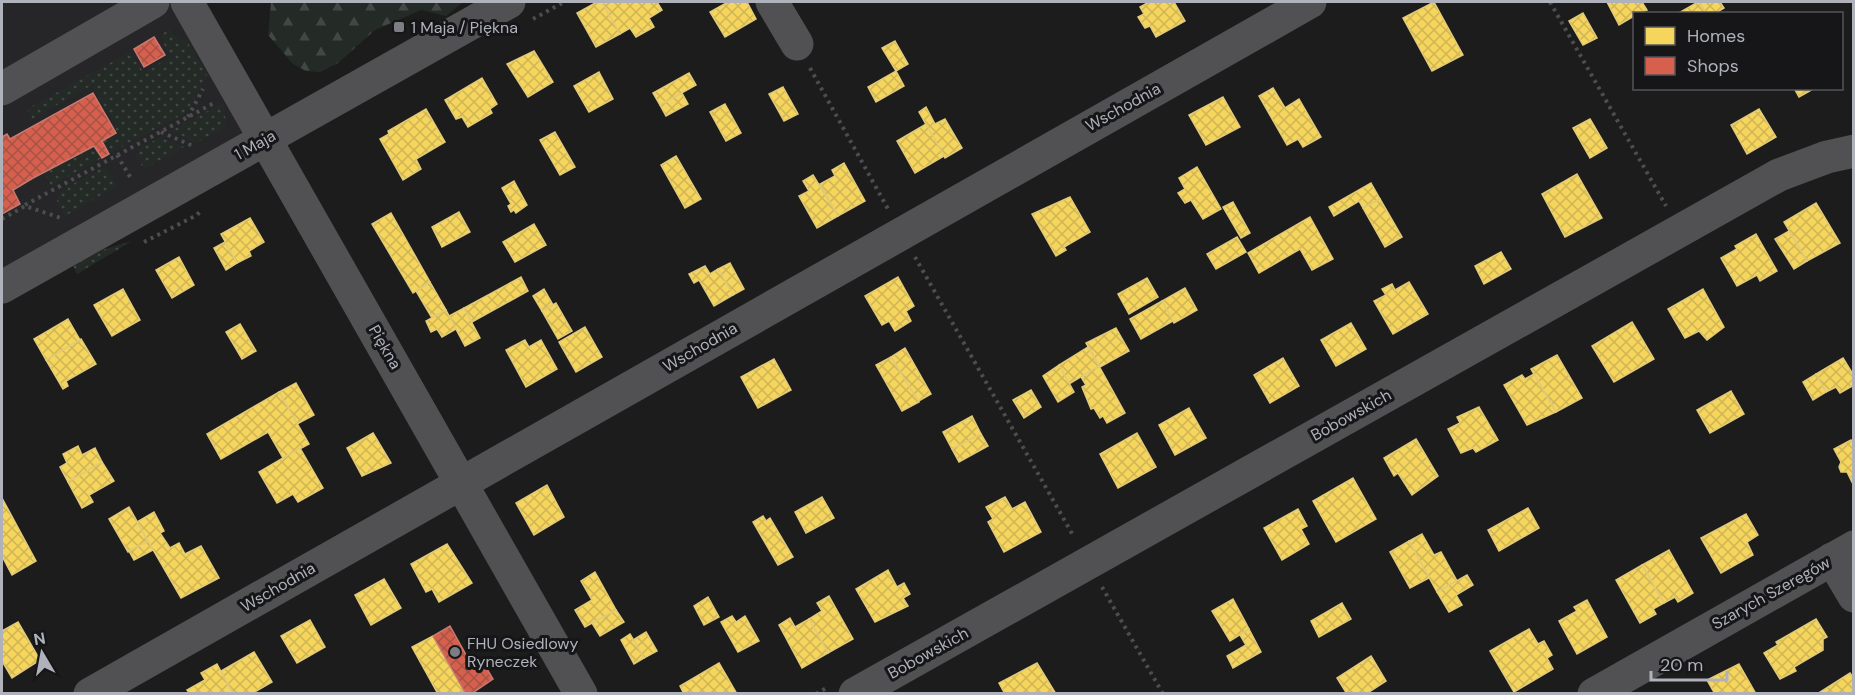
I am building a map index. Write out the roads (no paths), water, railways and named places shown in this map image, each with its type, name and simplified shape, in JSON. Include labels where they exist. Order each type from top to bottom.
[{"type":"street","points":[[2,89],[153,2]]},
{"type":"street","name":"Piękna","points":[[187,2],[581,693]]},
{"type":"street","name":"1 Maja","points":[[2,287],[509,2]]},
{"type":"street","points":[[772,2],[797,44]]},
{"type":"street","name":"Wschodnia","points":[[90,693],[1310,2]]},
{"type":"street","name":"Bobowskich","points":[[855,693],[1779,175],[1827,157],[1854,151]]},
{"type":"street","points":[[1843,553],[1854,596]]},
{"type":"street","name":"Szarych Szeregów","points":[[1594,693],[1843,553]]},
{"type":"place","name":"1 Maja / Piękna","points":[[399,27]]},
{"type":"place","name":"FHU Osiedlowy Ryneczek","points":[[455,652]]}]
